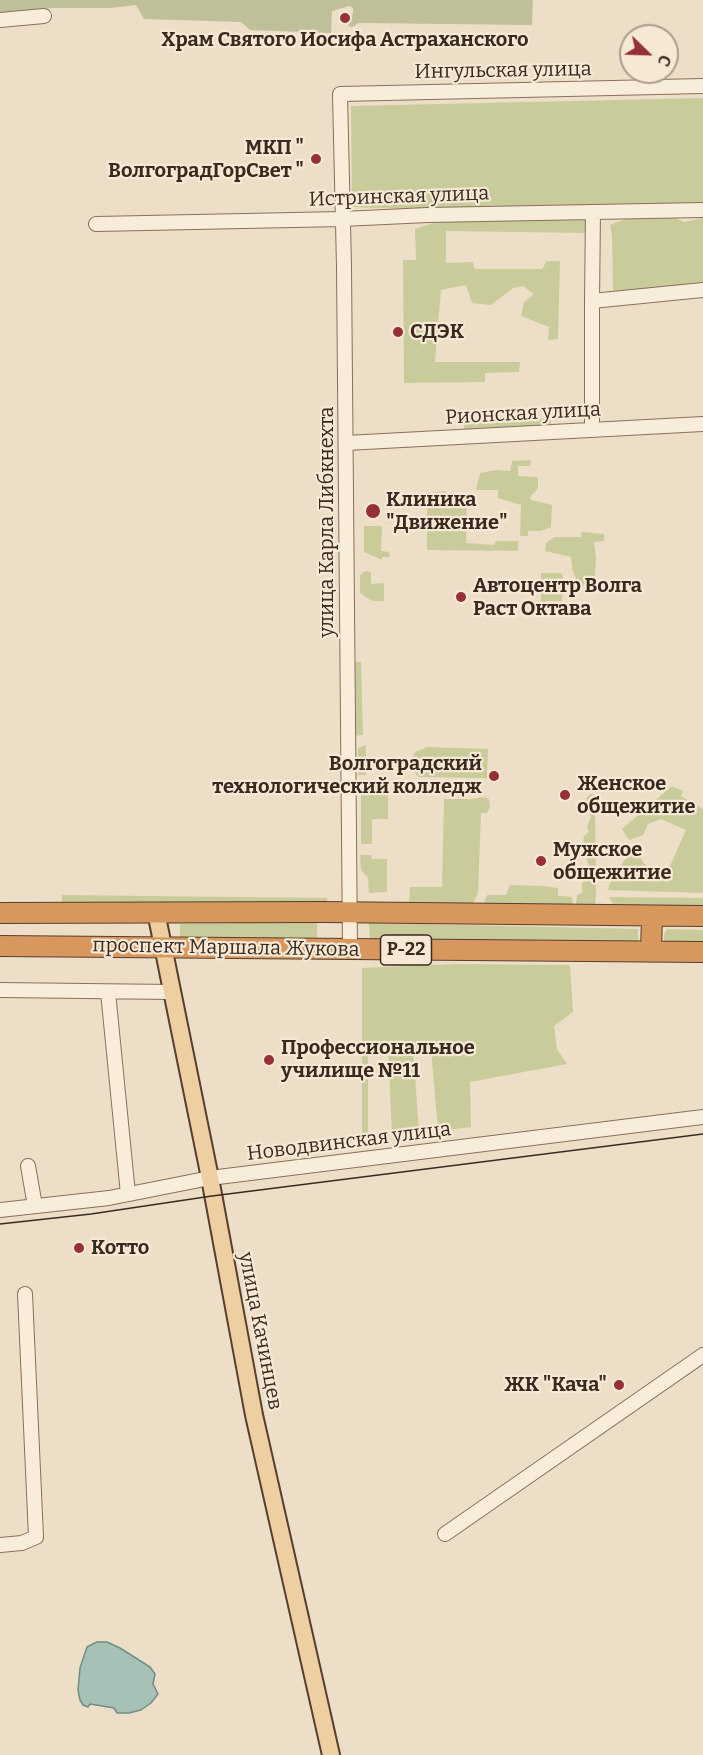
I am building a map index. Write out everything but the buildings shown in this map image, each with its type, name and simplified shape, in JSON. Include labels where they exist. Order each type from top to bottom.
[{"type":"highway","name":"проспект Маршала Жукова","points":[[0,913],[351,912],[703,916]]},
{"type":"highway","points":[[651,952],[652,916]]},
{"type":"highway","name":"проспект Маршала Жукова","points":[[0,946],[703,952]]},
{"type":"main road","name":"улица Качинцев","points":[[156,912],[210,1178],[254,1415],[331,1755]]},
{"type":"street","points":[[0,20],[44,16]]},
{"type":"street","name":"Ингульская улица","points":[[340,94],[703,86]]},
{"type":"street","name":"улица Карла Либкнехта","points":[[340,94],[344,267],[350,949]]},
{"type":"street","name":"Истринская улица","points":[[96,224],[342,219],[428,214],[703,210]]},
{"type":"street","points":[[592,430],[593,212]]},
{"type":"street","points":[[592,301],[703,290]]},
{"type":"street","name":"Рионская улица","points":[[346,443],[703,424]]},
{"type":"street","points":[[0,990],[171,993]]},
{"type":"street","points":[[108,992],[128,1194]]},
{"type":"street","name":"Новодвинская улица","points":[[0,1210],[128,1194],[210,1178],[703,1117]]},
{"type":"street","points":[[27,1166],[36,1206]]},
{"type":"street","points":[[0,1545],[22,1543],[36,1537],[25,1294]]},
{"type":"street","points":[[445,1534],[703,1355]]},
{"type":"green space","points":[[0,0],[533,0],[532,25],[358,23],[353,27],[348,26],[353,13],[353,8],[349,6],[332,11],[331,33],[250,30],[241,22],[144,19],[136,5],[110,8],[52,8],[0,13]]},
{"type":"green space","points":[[703,98],[703,203],[435,210],[352,207],[351,106]]},
{"type":"green space","points":[[633,216],[670,216],[684,222],[703,218],[703,282],[667,291],[613,293],[610,225]]},
{"type":"green space","points":[[445,219],[590,220],[589,233],[446,231],[446,263],[473,262],[475,269],[542,269],[547,261],[560,261],[558,339],[548,340],[549,327],[521,316],[524,302],[534,294],[523,286],[513,288],[491,305],[472,303],[466,285],[441,290],[435,362],[520,362],[519,372],[485,373],[485,382],[404,383],[403,260],[416,260],[415,229]]},
{"type":"green space","points":[[551,418],[551,430],[465,436],[464,424]]},
{"type":"green space","points":[[531,460],[530,466],[518,466],[518,476],[538,477],[538,488],[530,497],[531,500],[552,505],[551,527],[541,531],[528,531],[528,536],[520,536],[521,505],[498,498],[498,490],[476,490],[480,473],[497,470],[510,471],[512,461]]},
{"type":"green space","points":[[445,491],[454,499],[467,499],[466,543],[494,545],[496,541],[518,541],[518,551],[427,550],[427,493]]},
{"type":"green space","points":[[364,526],[382,526],[381,551],[389,552],[390,557],[382,557],[382,560],[364,552]]},
{"type":"green space","points":[[582,532],[604,534],[604,541],[594,542],[596,558],[592,583],[579,586],[572,569],[571,557],[545,551],[546,543],[554,537],[581,537]]},
{"type":"green space","points":[[365,571],[371,572],[371,584],[384,583],[384,601],[372,601],[360,593],[360,575]]},
{"type":"green space","points":[[541,573],[561,573],[563,576],[562,601],[548,601],[547,613],[544,613],[544,616],[541,615]]},
{"type":"green space","points":[[351,662],[361,662],[363,735],[353,736]]},
{"type":"green space","points":[[366,745],[366,775],[358,775],[358,748]]},
{"type":"green space","points":[[427,747],[488,749],[487,778],[418,777],[411,767],[411,760],[415,752]]},
{"type":"green space","points":[[672,786],[683,791],[681,796],[703,809],[703,893],[608,890],[612,877],[627,857],[639,855],[644,864],[666,875],[686,830],[661,819],[648,824],[643,835],[629,840],[622,829]]},
{"type":"green space","points":[[591,794],[595,795],[595,905],[576,905],[577,895],[582,893],[582,883],[591,876],[583,844],[584,836],[589,832],[587,827],[591,816],[585,806],[587,797]]},
{"type":"green space","points":[[361,795],[388,795],[388,819],[372,819],[372,844],[361,844]]},
{"type":"green space","points":[[484,797],[489,799],[490,807],[487,813],[481,813],[478,893],[471,907],[409,905],[410,887],[442,887],[444,799]]},
{"type":"green space","points":[[360,855],[371,855],[372,859],[387,859],[387,892],[369,893],[368,878],[361,870]]},
{"type":"green space","points":[[510,885],[558,888],[558,896],[572,897],[573,906],[483,906],[487,895],[506,895]]},
{"type":"green space","points":[[62,895],[327,898],[327,906],[62,906]]},
{"type":"green space","points":[[609,897],[703,898],[703,907],[614,906]]},
{"type":"green space","points":[[317,922],[317,938],[180,939],[180,924]]},
{"type":"green space","points":[[369,923],[638,929],[638,944],[370,939]]},
{"type":"green space","points":[[667,929],[703,930],[703,943],[667,943],[664,935]]},
{"type":"green space","points":[[457,964],[570,965],[573,1012],[554,1026],[557,1049],[567,1064],[470,1082],[471,1127],[438,1131],[431,1048],[413,1049],[419,1131],[392,1131],[388,1052],[368,1052],[368,1136],[362,1136],[362,968]]},
{"type":"shaded area","points":[[97,1642],[107,1642],[120,1648],[150,1667],[155,1674],[153,1684],[158,1694],[151,1703],[141,1710],[129,1713],[117,1713],[114,1708],[83,1705],[78,1690],[80,1668],[87,1647]]},
{"type":"tram line","points":[[0,1224],[703,1134]]},
{"type":"place","name":"Храм Святого Иосифа Астраханского","points":[[345,18]]},
{"type":"place","name":"МКП \" ВолгоградГорСвет \"","points":[[316,159]]},
{"type":"place","name":"СДЭК","points":[[398,332]]},
{"type":"place","name":"Клиника \"Движение\"","points":[[373,511]]},
{"type":"place","name":"Автоцентр Волга Раст Октава","points":[[461,597]]},
{"type":"place","name":"Волгоградский технологический колледж","points":[[494,776]]},
{"type":"place","name":"Женское общежитие","points":[[565,795]]},
{"type":"place","name":"Мужское общежитие","points":[[541,861]]},
{"type":"place","name":"Профессиональное училище №11","points":[[269,1060]]},
{"type":"place","name":"Котто","points":[[79,1248]]},
{"type":"place","name":"ЖК \"Кача\"","points":[[619,1385]]}]
